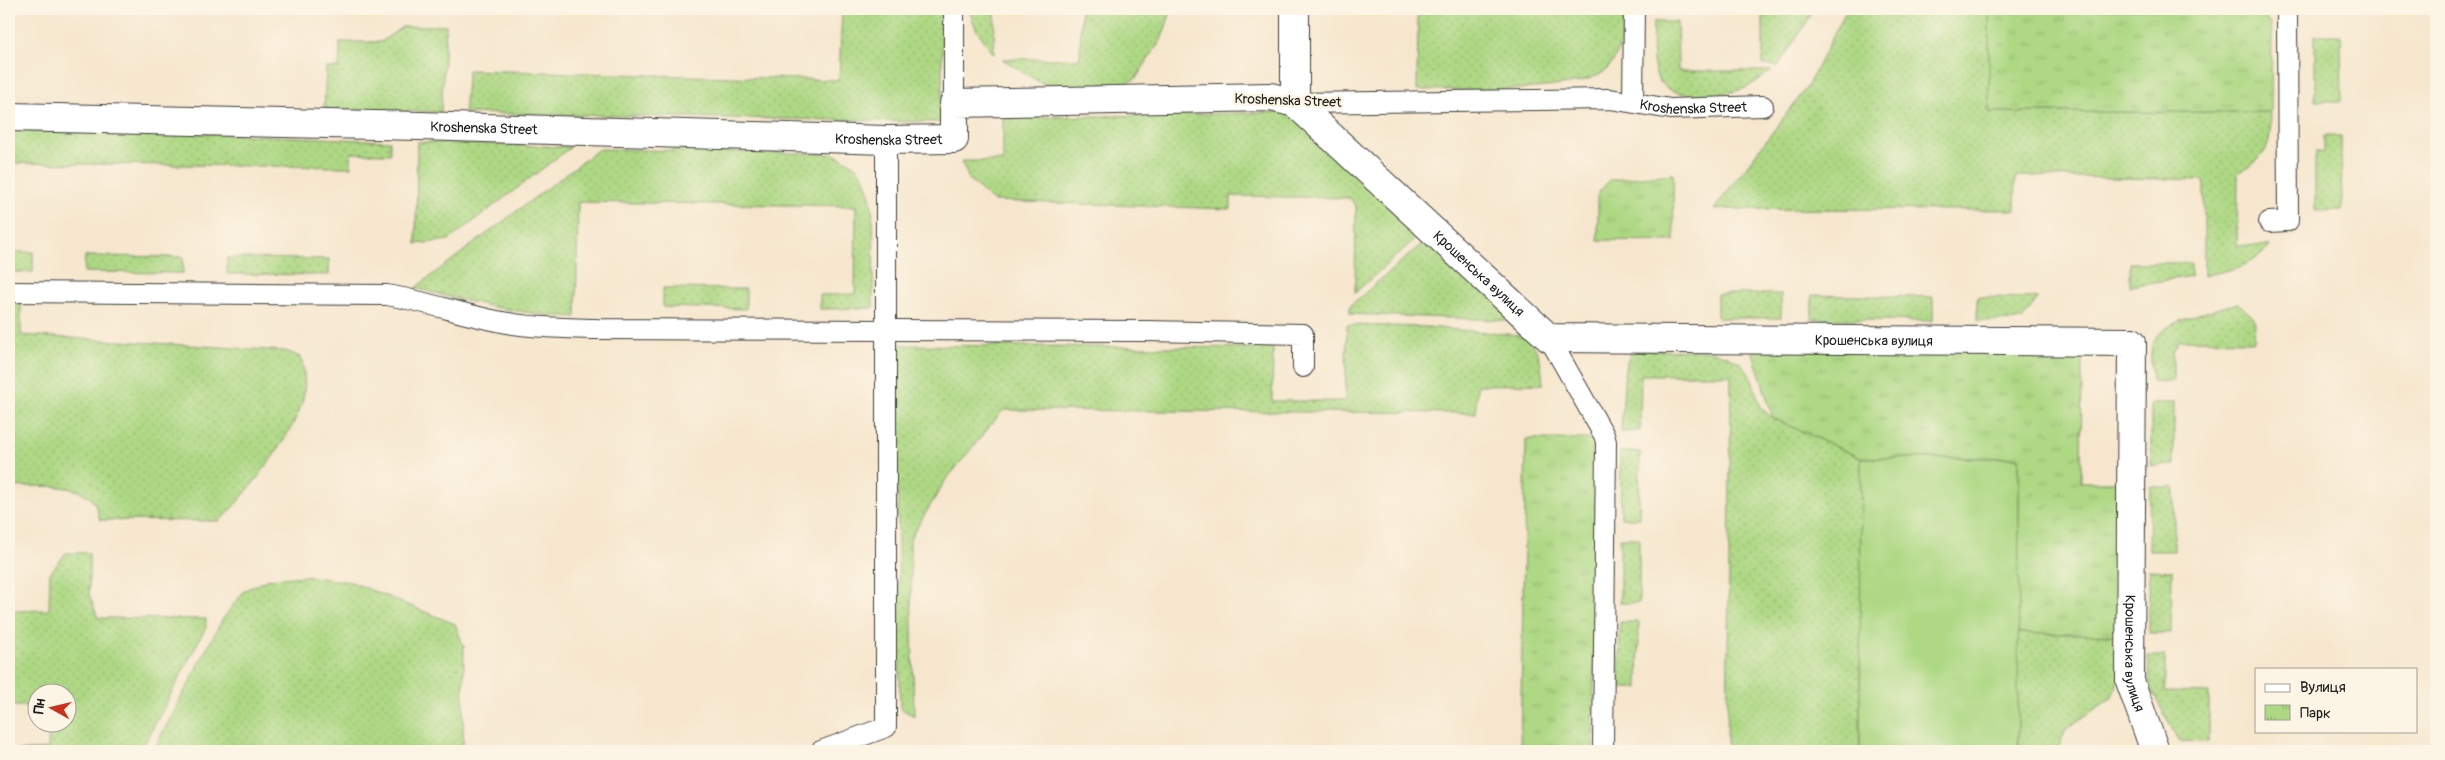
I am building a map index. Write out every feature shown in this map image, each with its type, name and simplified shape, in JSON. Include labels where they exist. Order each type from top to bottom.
[{"type":"street","points":[[1295,103],[1296,9]]},
{"type":"street","name":"Kroshenska Street","points":[[9,117],[420,126],[886,140],[954,139],[954,103],[1271,97],[1295,103]]},
{"type":"street","name":"Крошенська вулиця","points":[[1295,103],[1549,338],[2132,342],[2130,681],[2155,751]]},
{"type":"lane","points":[[954,9],[954,103]]},
{"type":"lane","points":[[1633,102],[1634,9]]},
{"type":"lane","points":[[2275,9],[2288,34]]},
{"type":"lane","points":[[2269,222],[2288,221],[2288,9]]},
{"type":"lane","name":"Kroshenska Street","points":[[1295,103],[1610,100],[1671,109],[1763,106]]},
{"type":"lane","points":[[821,751],[886,726],[886,140]]},
{"type":"lane","points":[[9,292],[388,295],[408,298],[499,322],[556,328],[1146,331],[1303,334],[1303,367]]},
{"type":"lane","points":[[1549,338],[1604,435],[1606,445],[1603,751]]},
{"type":"green space","points":[[842,9],[942,9],[942,122],[464,113],[468,70],[839,80]]},
{"type":"green space","points":[[969,9],[995,9],[994,54],[976,29]]},
{"type":"green space","points":[[1081,9],[1172,9],[1161,40],[1136,78],[1126,84],[1055,87],[1039,82],[1002,59],[1080,59]]},
{"type":"green space","points":[[1418,9],[1624,9],[1621,40],[1617,54],[1609,67],[1596,76],[1575,83],[1548,87],[1488,90],[1417,90]]},
{"type":"green space","points":[[1763,9],[1815,9],[1778,66],[1763,65]]},
{"type":"green space","points":[[1847,9],[1989,9],[1990,112],[2271,112],[2269,142],[2266,149],[2257,160],[2238,173],[2237,245],[2269,246],[2256,259],[2240,267],[2204,276],[2204,180],[2016,176],[2015,210],[1714,209],[1807,87]]},
{"type":"green space","points":[[1989,9],[2258,9],[2270,24],[2272,33],[2271,112],[1989,112]]},
{"type":"green space","points":[[1653,22],[1677,22],[1678,71],[1771,71],[1745,88],[1736,91],[1698,95],[1674,91],[1665,86],[1655,73],[1652,51]]},
{"type":"green space","points":[[446,25],[441,112],[324,109],[326,68],[339,68],[340,42],[381,42],[402,27]]},
{"type":"green space","points":[[2315,35],[2341,35],[2342,101],[2315,101]]},
{"type":"green space","points":[[1299,112],[1426,229],[1355,293],[1356,206],[1350,198],[1231,196],[1231,209],[993,201],[969,179],[961,161],[1003,161],[1003,118]]},
{"type":"green space","points":[[9,131],[225,134],[390,141],[390,154],[351,153],[351,167],[9,163]]},
{"type":"green space","points":[[2324,136],[2341,136],[2342,210],[2315,211],[2315,152],[2324,152]]},
{"type":"green space","points":[[417,142],[571,147],[449,240],[416,244]]},
{"type":"green space","points":[[599,149],[833,154],[847,161],[865,179],[872,206],[874,242],[873,308],[820,309],[820,295],[855,294],[856,206],[578,202],[576,317],[515,311],[415,288]]},
{"type":"green space","points":[[1673,174],[1674,241],[1598,240],[1598,193],[1610,180]]},
{"type":"green space","points":[[1432,235],[1523,321],[1350,314],[1350,306]]},
{"type":"green space","points":[[9,252],[33,252],[33,272],[9,272]]},
{"type":"green space","points":[[85,256],[183,257],[183,273],[84,272]]},
{"type":"green space","points":[[227,258],[329,259],[329,275],[227,274]]},
{"type":"green space","points":[[2130,263],[2191,263],[2191,276],[2130,286]]},
{"type":"green space","points":[[663,288],[746,289],[746,309],[663,307]]},
{"type":"green space","points":[[1717,294],[1781,294],[1781,318],[1717,318]]},
{"type":"green space","points":[[1812,295],[1933,297],[1933,321],[1812,319]]},
{"type":"green space","points":[[1977,297],[2038,298],[2022,320],[1977,321]]},
{"type":"green space","points":[[2238,303],[2255,319],[2254,341],[2179,340],[2173,351],[2173,381],[2152,382],[2152,347],[2159,335],[2178,322],[2204,312]]},
{"type":"green space","points":[[9,304],[21,304],[21,335],[286,351],[300,357],[302,363],[305,381],[301,406],[287,434],[266,467],[220,521],[100,520],[93,501],[77,490],[54,486],[9,487]]},
{"type":"green space","points":[[1347,325],[1427,327],[1519,335],[1536,349],[1540,361],[1543,384],[1477,385],[1476,413],[1003,410],[945,481],[910,539],[914,716],[900,708],[896,345],[1273,348],[1272,401],[1345,401]]},
{"type":"green space","points":[[1705,350],[1726,355],[1742,364],[1752,379],[1761,408],[1773,418],[1861,458],[1860,751],[1727,751],[1731,375],[1641,375],[1640,431],[1621,432],[1625,368],[1631,351]]},
{"type":"green space","points":[[1752,350],[2082,352],[2081,482],[2120,482],[2119,635],[2018,633],[2019,458],[1861,458],[1773,418]]},
{"type":"green space","points":[[2151,403],[2174,403],[2174,465],[2151,466]]},
{"type":"green space","points":[[1526,439],[1597,439],[1593,751],[1520,751]]},
{"type":"green space","points":[[1620,452],[1640,452],[1639,518],[1621,518]]},
{"type":"green space","points":[[1861,458],[2019,458],[2018,751],[1860,751]]},
{"type":"green space","points":[[2150,487],[2174,487],[2174,551],[2149,551]]},
{"type":"green space","points":[[1620,538],[1639,538],[1639,603],[1620,603]]},
{"type":"green space","points":[[66,553],[89,553],[89,594],[98,618],[206,619],[206,627],[141,751],[9,751],[48,749],[49,732],[78,732],[78,682],[28,682],[28,706],[9,706],[9,611],[49,610],[50,573]]},
{"type":"green space","points":[[2149,570],[2172,571],[2171,633],[2149,633]]},
{"type":"green space","points":[[306,576],[351,582],[455,624],[464,647],[463,751],[153,751],[222,620],[245,590],[269,579]]},
{"type":"green space","points":[[1620,622],[1639,622],[1638,688],[1619,688]]},
{"type":"green space","points":[[2018,633],[2119,635],[2120,676],[2111,698],[2066,729],[2057,751],[2018,751]]},
{"type":"green space","points":[[2148,656],[2165,656],[2165,692],[2209,693],[2209,742],[2179,741],[2151,689]]}]
